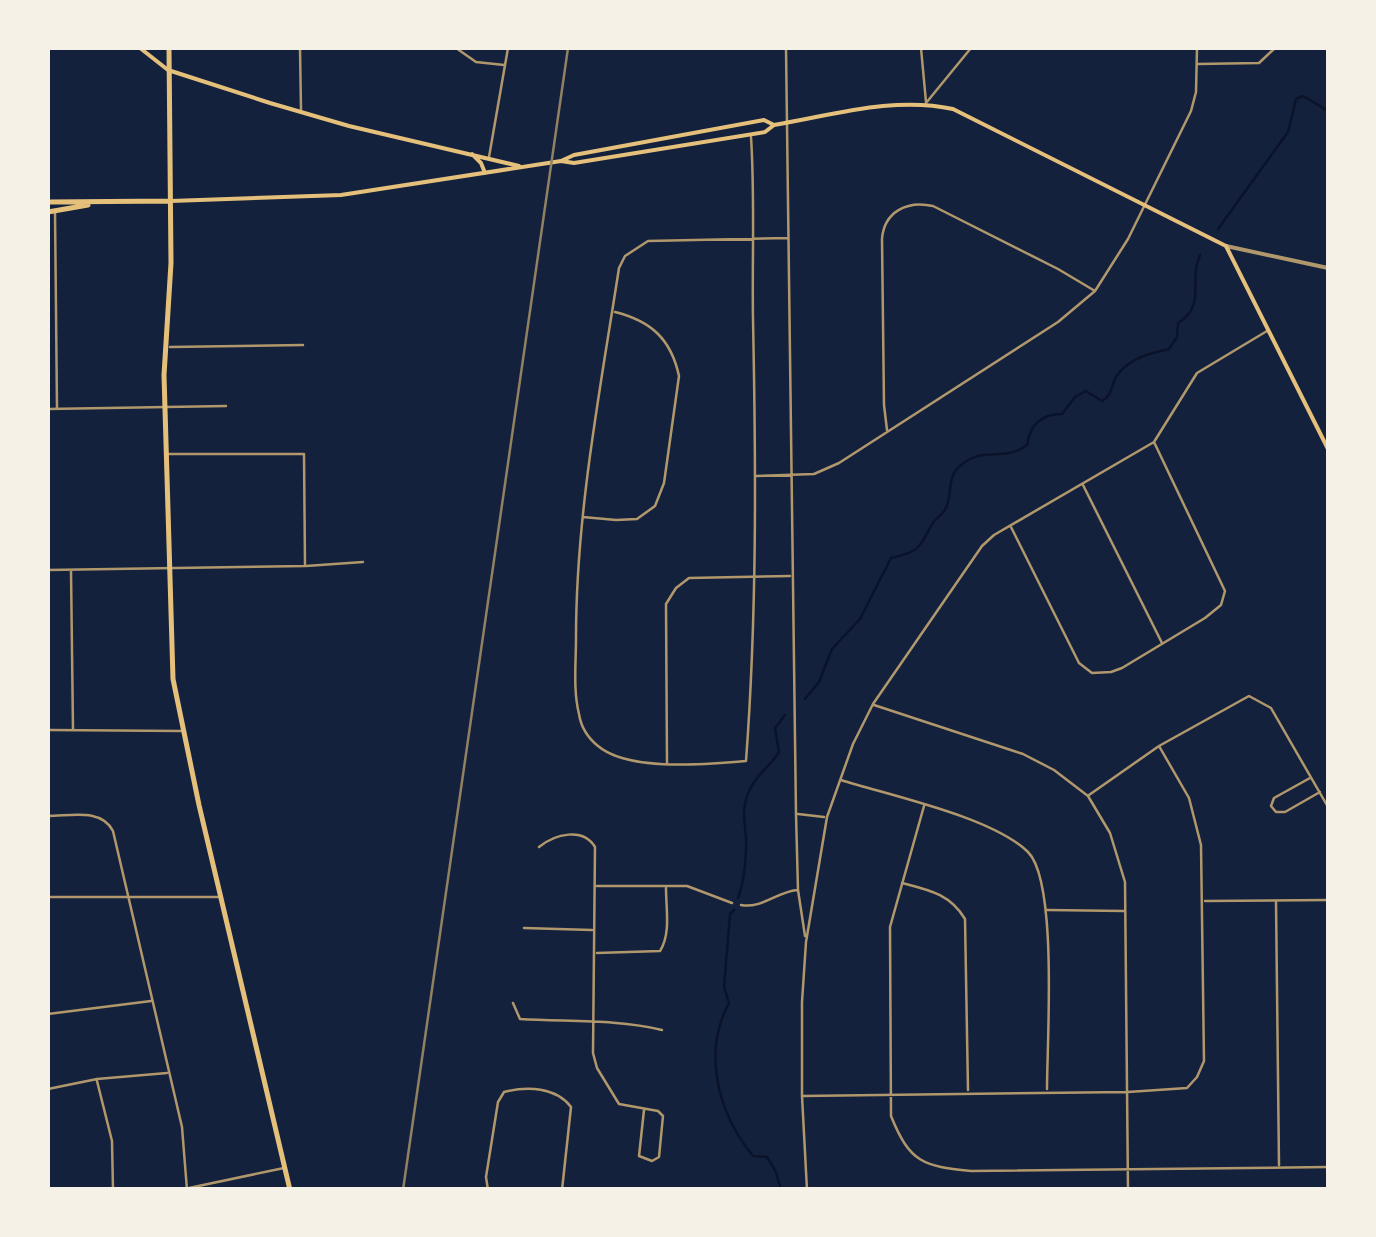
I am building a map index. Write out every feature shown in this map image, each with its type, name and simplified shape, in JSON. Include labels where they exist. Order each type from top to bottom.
[{"type":"main road","points":[[140,48],[168,70],[349,126],[523,167]]},
{"type":"main road","points":[[169,48],[171,263],[165,407],[171,659],[182,731],[290,1190]]},
{"type":"main road","points":[[48,202],[91,204],[341,195],[561,161],[612,159],[765,132],[788,122],[926,103],[980,120],[1226,246],[1328,449]]},
{"type":"main road","points":[[561,161],[574,155],[764,120],[774,125]]},
{"type":"main road","points":[[468,152],[486,173]]},
{"type":"main road","points":[[51,211],[91,204]]},
{"type":"street","points":[[300,48],[301,110]]},
{"type":"street","points":[[456,48],[476,62],[506,65]]},
{"type":"street","points":[[489,157],[508,48]]},
{"type":"street","points":[[786,48],[796,814],[798,890],[806,942]]},
{"type":"street","points":[[921,48],[926,103]]},
{"type":"street","points":[[926,103],[970,48]]},
{"type":"street","points":[[756,476],[814,474],[839,463],[1058,322],[1095,292],[1111,270],[1191,112],[1197,48]]},
{"type":"street","points":[[1198,64],[1258,63],[1276,48]]},
{"type":"street","points":[[750,135],[752,239],[756,476],[754,644],[746,761],[667,763],[614,757],[597,746],[583,727],[576,675],[578,548],[619,268],[626,256],[645,242],[752,239],[788,238]]},
{"type":"street","points":[[888,432],[884,405],[882,239],[883,230],[896,210],[920,203],[933,206],[1058,268],[1095,292]]},
{"type":"street","points":[[51,211],[58,409]]},
{"type":"street","points":[[1226,246],[1328,268]]},
{"type":"street","points":[[583,516],[637,518],[656,506],[664,483],[678,376],[675,360],[660,333],[633,316],[614,312]]},
{"type":"street","points":[[807,1190],[802,1096],[806,942],[827,818],[873,704],[982,546],[1154,442],[1198,372],[1269,330]]},
{"type":"street","points":[[165,347],[303,346]]},
{"type":"street","points":[[48,409],[226,406]]},
{"type":"street","points":[[1010,526],[1079,662],[1092,673],[1111,672],[1205,618],[1222,602],[1223,582],[1154,442]]},
{"type":"street","points":[[167,454],[304,454],[306,566]]},
{"type":"street","points":[[1082,483],[1162,643]]},
{"type":"street","points":[[48,570],[364,562]]},
{"type":"street","points":[[70,570],[73,730]]},
{"type":"street","points":[[667,763],[666,604],[676,588],[689,578],[792,576]]},
{"type":"street","points":[[1088,796],[1159,746],[1250,696],[1271,708],[1328,807]]},
{"type":"street","points":[[873,704],[1023,754],[1054,770],[1088,796],[1119,855],[1126,912],[1128,1190]]},
{"type":"street","points":[[48,730],[182,731]]},
{"type":"street","points":[[802,1096],[1187,1088],[1197,1078],[1204,1061],[1203,901],[1198,825],[1159,746]]},
{"type":"street","points":[[1311,777],[1274,798],[1271,806],[1276,812],[1285,812],[1320,792]]},
{"type":"street","points":[[840,780],[1001,832],[1029,854],[1042,880],[1046,910],[1047,1092]]},
{"type":"street","points":[[924,806],[890,927],[891,1116],[903,1145],[931,1167],[971,1171],[1328,1167]]},
{"type":"street","points":[[796,814],[827,818]]},
{"type":"street","points":[[48,816],[96,816],[108,822],[113,831],[182,1127],[187,1189],[285,1168]]},
{"type":"street","points":[[539,847],[550,838],[581,835],[595,847],[594,1053],[603,1078],[620,1104],[658,1110],[663,1116],[658,1157],[652,1161],[638,1156],[644,1110]]},
{"type":"street","points":[[901,882],[942,894],[965,919],[968,1092]]},
{"type":"street","points":[[596,886],[700,888],[732,902]]},
{"type":"street","points":[[595,954],[660,951],[667,923],[666,887]]},
{"type":"street","points":[[741,905],[758,904],[798,890]]},
{"type":"street","points":[[48,897],[221,897]]},
{"type":"street","points":[[1203,901],[1328,900]]},
{"type":"street","points":[[1276,902],[1279,1168]]},
{"type":"street","points":[[1046,910],[1126,912]]},
{"type":"street","points":[[524,928],[594,930]]},
{"type":"street","points":[[48,1014],[152,1000]]},
{"type":"street","points":[[513,1003],[520,1019],[631,1022],[662,1030]]},
{"type":"street","points":[[48,1089],[169,1072]]},
{"type":"street","points":[[97,1080],[112,1142],[114,1190]]},
{"type":"street","points":[[488,1190],[486,1177],[498,1102],[504,1092],[515,1089],[550,1091],[571,1108],[562,1190]]},
{"type":"waterway","points":[[1218,229],[1288,132],[1296,99],[1303,96],[1328,111]]},
{"type":"waterway","points":[[805,699],[819,682],[832,649],[860,619],[891,558],[917,548],[945,510],[956,470],[978,456],[1010,453],[1027,445],[1031,431],[1043,418],[1062,414],[1075,397],[1086,391],[1102,401],[1128,364],[1169,349],[1177,337],[1178,323],[1195,301],[1200,255]]},
{"type":"waterway","points":[[738,898],[746,857],[745,803],[754,783],[779,752],[775,728],[785,715]]},
{"type":"waterway","points":[[734,910],[730,914],[724,987],[729,1003],[716,1042],[718,1082],[741,1139],[753,1156],[767,1157],[781,1190]]},
{"type":"railway","points":[[403,1190],[568,48]]}]
